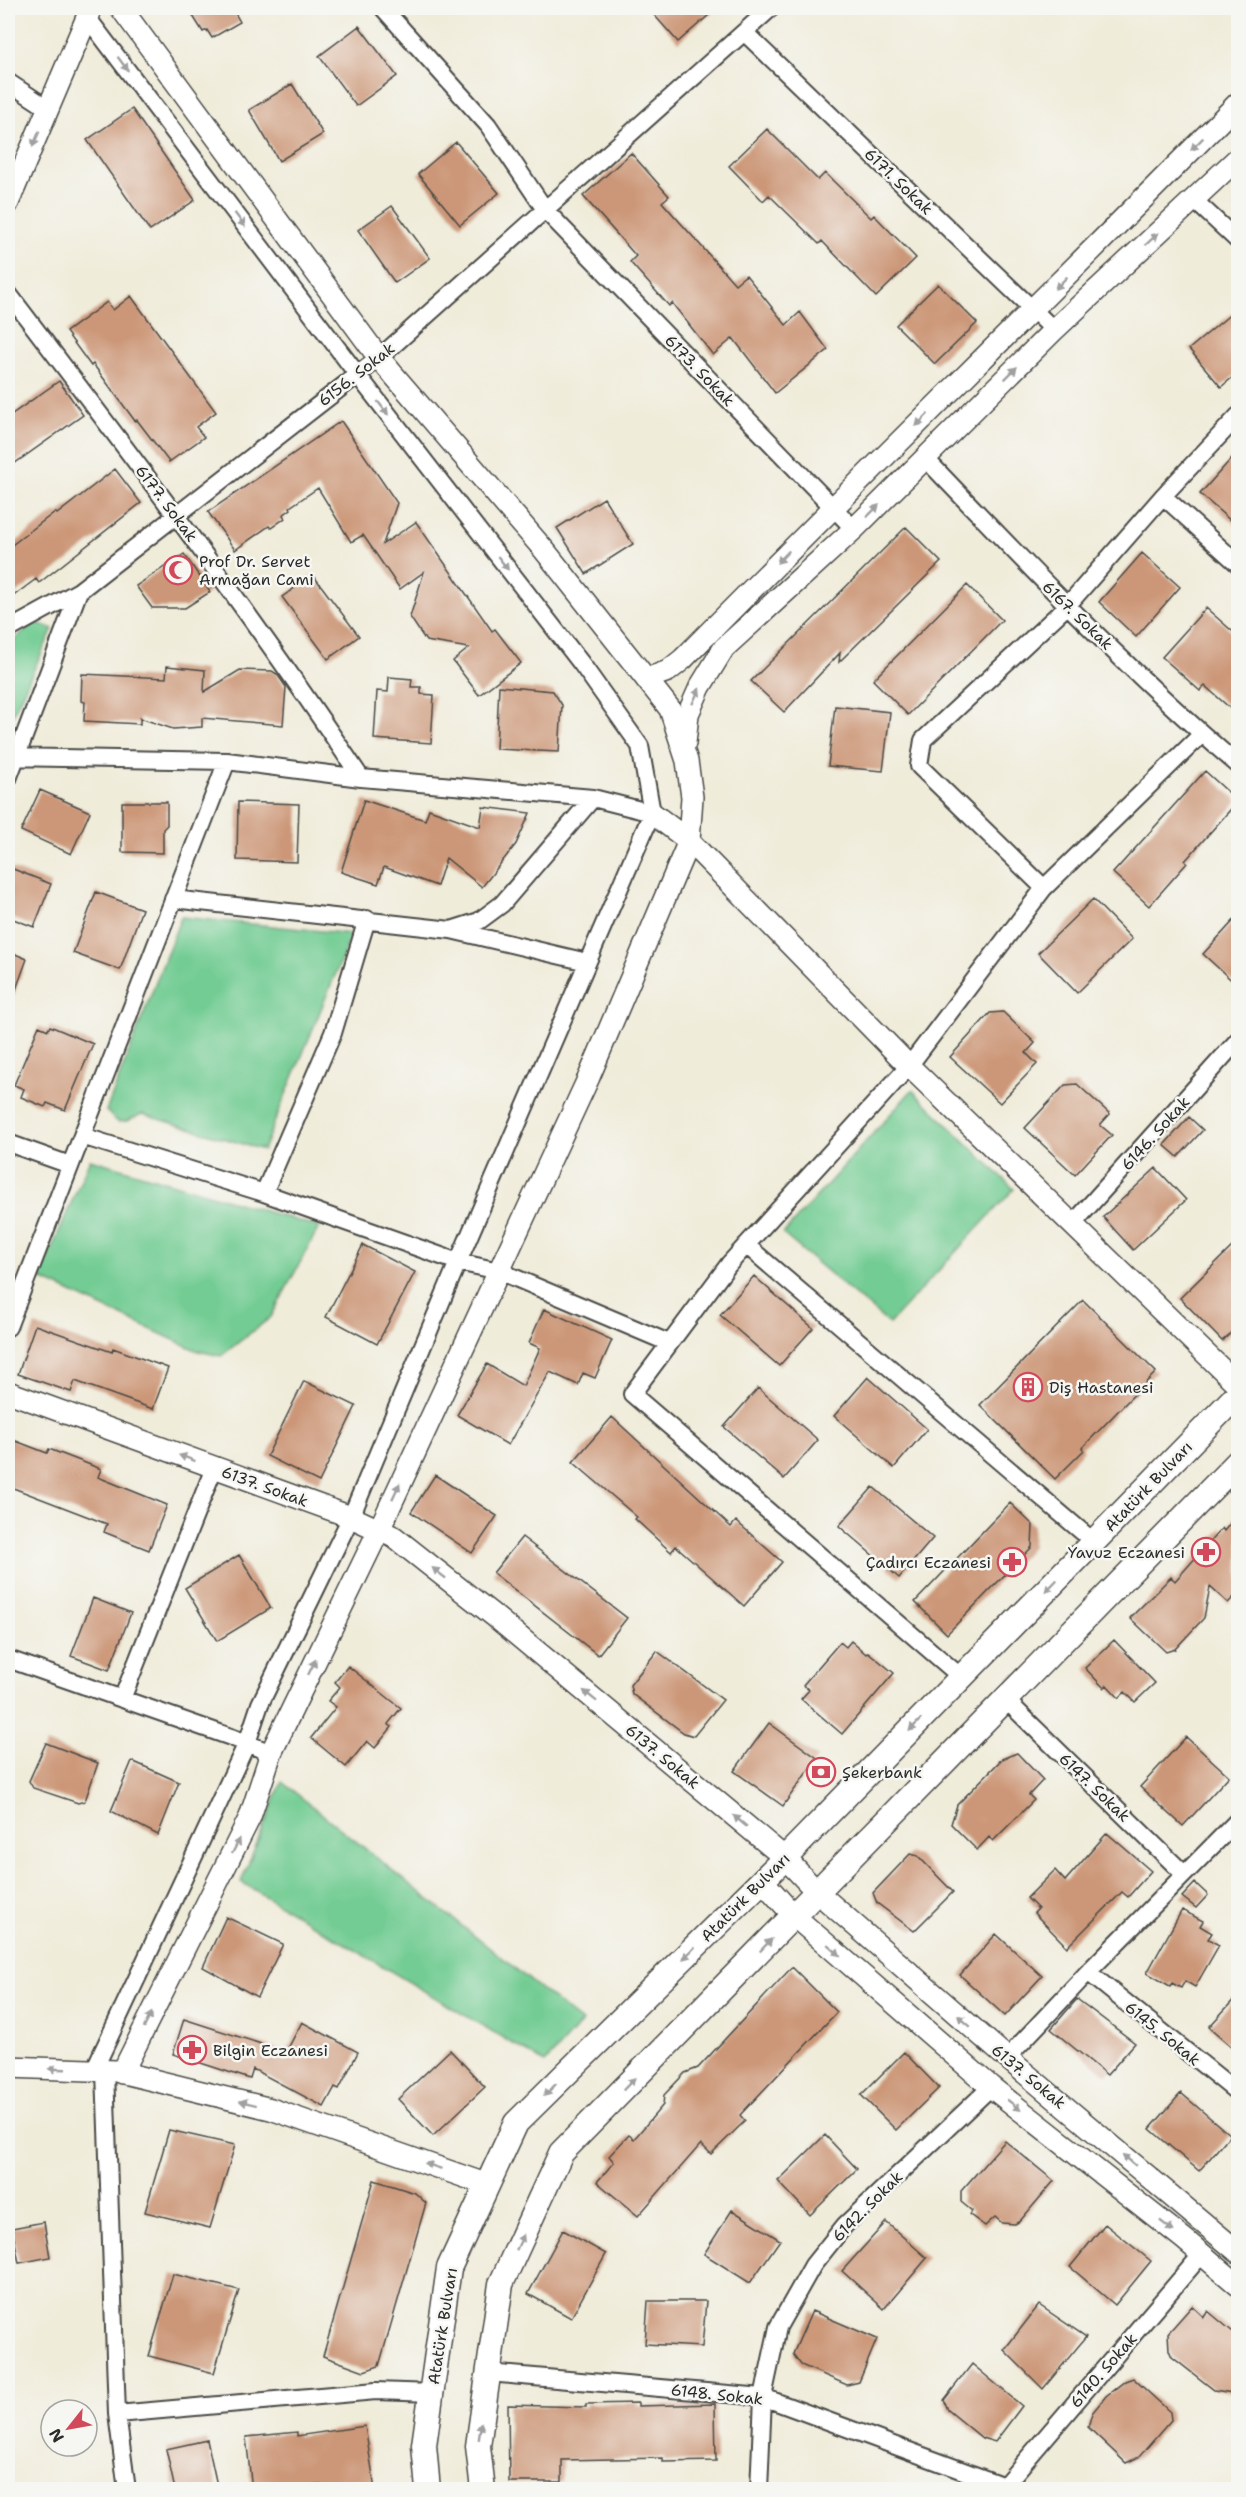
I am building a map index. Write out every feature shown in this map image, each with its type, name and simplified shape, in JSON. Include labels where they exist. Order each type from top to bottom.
[{"type":"main road","name":"Atatürk Bulvarı","points":[[428,2490],[424,2445],[449,2268],[516,2122],[785,1858],[1239,1394]]},
{"type":"main road","points":[[483,2490],[478,2446],[501,2284],[561,2154],[1239,1462]]},
{"type":"street","points":[[107,2071],[250,1817],[271,1753],[379,1530],[589,1077],[689,841],[692,797],[684,753],[670,709],[544,551],[379,358],[121,8]]},
{"type":"street","name":"6173. Sokak","points":[[383,8],[488,125],[546,211],[854,529]]},
{"type":"street","name":"6156. Sokak","points":[[8,630],[79,591],[379,358],[771,8]]},
{"type":"street","points":[[8,203],[89,12]]},
{"type":"street","points":[[89,12],[357,374],[581,663],[640,746],[652,813],[458,1262],[351,1517],[260,1704],[247,1743],[107,2071],[117,2414],[128,2490]]},
{"type":"street","name":"6171. Sokak","points":[[744,32],[1054,330]]},
{"type":"street","points":[[8,82],[49,109]]},
{"type":"street","points":[[646,679],[668,670],[683,659],[833,507],[1034,310],[1239,102]]},
{"type":"street","points":[[684,753],[688,714],[700,687],[724,648],[854,529],[1054,330],[1239,158]]},
{"type":"street","points":[[1194,200],[1239,241]]},
{"type":"street","name":"6177. Sokak","points":[[8,292],[177,514],[361,777]]},
{"type":"street","points":[[1044,888],[919,766],[923,740],[1067,606],[1163,496],[1239,416]]},
{"type":"street","name":"6167. Sokak","points":[[925,458],[1067,606],[1239,765]]},
{"type":"street","points":[[1163,496],[1239,564]]},
{"type":"street","points":[[8,779],[12,757],[79,591]]},
{"type":"street","points":[[961,1677],[632,1394],[729,1264],[909,1066],[1044,888],[1203,734]]},
{"type":"street","points":[[12,757],[226,761],[361,777],[593,798],[652,813],[689,841],[909,1066],[1239,1385]]},
{"type":"street","points":[[8,1327],[226,761]]},
{"type":"street","points":[[451,930],[478,921],[502,904],[593,798]]},
{"type":"street","points":[[173,899],[451,930],[588,962]]},
{"type":"street","points":[[264,1193],[333,1033],[367,919]]},
{"type":"street","name":"6146. Sokak","points":[[1072,1225],[1239,1040]]},
{"type":"street","points":[[82,1136],[264,1193],[458,1262],[499,1271],[669,1343]]},
{"type":"street","points":[[8,1143],[70,1165]]},
{"type":"street","points":[[746,1245],[1094,1542]]},
{"type":"street","name":"6137. Sokak","points":[[8,1392],[351,1517],[394,1537],[493,1615],[785,1858],[817,1892],[1007,2058],[1239,2252]]},
{"type":"street","points":[[122,1699],[214,1468]]},
{"type":"street","points":[[8,1659],[271,1753]]},
{"type":"street","name":"6147. Sokak","points":[[1006,1700],[1184,1874]]},
{"type":"street","points":[[1007,2058],[1088,1972],[1239,1820]]},
{"type":"street","name":"6137. Sokak","points":[[762,1881],[794,1916],[991,2087],[1239,2285]]},
{"type":"street","name":"6145. Sokak","points":[[1088,1972],[1239,2093]]},
{"type":"street","points":[[8,2067],[107,2071],[271,2109],[488,2185]]},
{"type":"street","name":"6142. Sokak","points":[[759,2490],[764,2397],[778,2327],[813,2265],[845,2225],[991,2087]]},
{"type":"street","name":"6140. Sokak","points":[[1004,2488],[1202,2254]]},
{"type":"street","name":"6148. Sokak","points":[[489,2373],[764,2397],[1004,2488]]},
{"type":"street","points":[[117,2414],[376,2391],[432,2393]]},
{"type":"green space","points":[[35,622],[53,629],[13,714],[8,718],[8,645]]},
{"type":"green space","points":[[181,917],[352,934],[263,1150],[142,1114],[127,1121],[118,1122],[106,1111]]},
{"type":"green space","points":[[912,1090],[1014,1189],[889,1324],[783,1234]]},
{"type":"green space","points":[[90,1159],[319,1227],[271,1317],[221,1356],[198,1351],[39,1278]]},
{"type":"green space","points":[[282,1782],[582,2022],[545,2063],[241,1882]]},
{"type":"building","points":[[188,8],[232,8],[240,22],[212,38],[207,30],[203,32]]},
{"type":"building","points":[[648,8],[717,8],[678,42]]},
{"type":"building","points":[[359,26],[397,76],[356,106],[319,56]]},
{"type":"building","points":[[292,84],[323,134],[279,161],[249,110]]},
{"type":"building","points":[[132,109],[195,200],[150,231],[87,140]]},
{"type":"building","points":[[767,129],[818,180],[825,173],[871,218],[874,215],[916,258],[876,297],[822,241],[819,244],[769,195],[763,201],[729,166]]},
{"type":"building","points":[[456,142],[499,193],[460,225],[418,174]]},
{"type":"building","points":[[631,153],[669,196],[662,202],[735,284],[746,275],[786,325],[800,312],[828,350],[775,393],[733,338],[713,355],[672,303],[669,306],[630,262],[636,256],[583,196]]},
{"type":"building","points":[[392,206],[430,258],[395,283],[358,230]]},
{"type":"building","points":[[938,284],[977,323],[935,364],[896,325]]},
{"type":"building","points":[[131,296],[216,412],[196,427],[204,437],[169,462],[66,332],[107,302],[113,310]]},
{"type":"building","points":[[1239,307],[1239,372],[1221,387],[1189,349]]},
{"type":"building","points":[[59,381],[83,415],[8,468],[8,417]]},
{"type":"building","points":[[341,421],[397,503],[383,544],[416,522],[492,631],[495,629],[521,663],[479,695],[453,661],[469,648],[426,641],[410,617],[424,572],[400,589],[363,535],[351,542],[318,488],[290,507],[291,509],[283,515],[285,518],[271,528],[269,526],[235,550],[208,512]]},
{"type":"building","points":[[1239,450],[1239,528],[1200,494]]},
{"type":"building","points":[[115,469],[141,503],[39,583],[36,579],[8,600],[8,548]]},
{"type":"building","points":[[604,498],[633,544],[586,574],[557,528]]},
{"type":"building","points":[[906,527],[941,562],[839,662],[840,653],[784,712],[751,681]]},
{"type":"building","points":[[1142,553],[1180,587],[1136,637],[1099,602]]},
{"type":"building","name":"Prof Dr. Servet Armağan Cami","points":[[184,554],[210,592],[185,608],[152,608],[136,586]]},
{"type":"building","points":[[313,575],[359,636],[328,659],[282,597]]},
{"type":"building","points":[[967,585],[1002,620],[908,715],[873,680]]},
{"type":"building","points":[[1206,608],[1239,637],[1239,716],[1205,686],[1200,691],[1162,657]]},
{"type":"building","points":[[167,666],[205,670],[204,692],[240,670],[272,671],[286,687],[283,725],[202,718],[202,727],[173,729],[140,718],[140,724],[84,721],[85,702],[81,701],[82,674],[166,678]]},
{"type":"building","points":[[389,677],[412,679],[411,687],[421,687],[421,694],[434,695],[431,743],[374,739],[377,691],[388,692]]},
{"type":"building","points":[[499,686],[553,691],[562,705],[559,752],[496,749]]},
{"type":"building","points":[[835,706],[890,712],[883,771],[828,766]]},
{"type":"building","points":[[1205,771],[1238,801],[1149,906],[1113,873]]},
{"type":"building","points":[[40,790],[90,812],[71,854],[21,831]]},
{"type":"building","points":[[364,800],[425,820],[429,809],[480,827],[483,807],[530,813],[516,844],[482,887],[446,858],[437,886],[384,867],[378,884],[341,872]]},
{"type":"building","points":[[122,802],[167,802],[167,825],[163,829],[163,853],[122,852]]},
{"type":"building","points":[[238,802],[299,804],[297,862],[237,860]]},
{"type":"building","points":[[8,867],[51,884],[34,927],[8,917]]},
{"type":"building","points":[[96,892],[142,909],[120,970],[73,953]]},
{"type":"building","points":[[1093,899],[1132,939],[1077,993],[1038,953]]},
{"type":"building","points":[[1239,915],[1239,987],[1203,954]]},
{"type":"building","points":[[8,951],[27,959],[10,1006],[8,1006]]},
{"type":"building","points":[[1003,1012],[1035,1043],[1026,1053],[1037,1064],[1000,1103],[950,1057],[990,1013]]},
{"type":"building","points":[[39,1026],[48,1030],[50,1026],[93,1044],[65,1110],[47,1103],[45,1107],[21,1097],[24,1089],[14,1085]]},
{"type":"building","points":[[1077,1084],[1110,1114],[1100,1125],[1112,1135],[1075,1175],[1025,1128],[1065,1085]]},
{"type":"building","points":[[1189,1117],[1203,1130],[1178,1157],[1164,1145]]},
{"type":"building","points":[[1156,1168],[1186,1200],[1133,1250],[1103,1217]]},
{"type":"building","points":[[1239,1240],[1239,1326],[1222,1341],[1180,1298]]},
{"type":"building","points":[[363,1245],[415,1272],[377,1344],[326,1317]]},
{"type":"building","points":[[754,1276],[813,1328],[779,1366],[720,1315]]},
{"type":"building","name":"Diş Hastanesi","points":[[1083,1300],[1156,1372],[1055,1479],[980,1405]]},
{"type":"building","points":[[544,1309],[612,1340],[595,1378],[583,1373],[578,1385],[550,1372],[508,1445],[457,1415],[487,1364],[523,1386],[540,1348],[529,1343]]},
{"type":"building","points":[[35,1325],[112,1352],[113,1348],[168,1368],[153,1409],[75,1381],[71,1392],[18,1374]]},
{"type":"building","points":[[868,1377],[927,1429],[894,1468],[834,1416]]},
{"type":"building","points":[[304,1381],[356,1406],[319,1482],[267,1456]]},
{"type":"building","points":[[758,1388],[818,1440],[784,1479],[724,1427]]},
{"type":"building","points":[[612,1417],[731,1527],[736,1521],[782,1562],[744,1606],[676,1546],[671,1552],[635,1519],[637,1517],[573,1462]]},
{"type":"building","points":[[8,1438],[47,1453],[49,1449],[101,1469],[98,1477],[167,1505],[149,1550],[104,1532],[107,1524],[8,1486]]},
{"type":"building","points":[[435,1475],[497,1516],[472,1553],[411,1512]]},
{"type":"building","points":[[873,1487],[933,1538],[899,1578],[839,1526]]},
{"type":"building","points":[[1010,1503],[1033,1525],[1032,1547],[947,1634],[915,1602]]},
{"type":"building","points":[[1239,1513],[1239,1592],[1228,1603],[1210,1587],[1204,1618],[1175,1649],[1166,1652],[1130,1618],[1171,1577],[1175,1581],[1222,1528],[1224,1531]]},
{"type":"building","points":[[522,1537],[627,1618],[598,1655],[493,1573]]},
{"type":"building","points":[[239,1555],[271,1608],[217,1641],[185,1588]]},
{"type":"building","points":[[93,1598],[131,1613],[109,1670],[71,1656]]},
{"type":"building","points":[[1114,1640],[1155,1683],[1135,1702],[1125,1692],[1119,1698],[1107,1685],[1104,1688],[1085,1668]]},
{"type":"building","points":[[851,1641],[894,1673],[842,1734],[801,1699],[809,1690],[803,1685],[840,1642],[846,1647]]},
{"type":"building","points":[[657,1651],[723,1700],[694,1736],[684,1733],[632,1694],[630,1685]]},
{"type":"building","points":[[348,1666],[401,1708],[388,1724],[392,1727],[375,1748],[367,1741],[346,1767],[311,1738],[336,1707],[328,1701],[340,1687],[335,1682]]},
{"type":"building","points":[[769,1723],[817,1758],[783,1806],[734,1771]]},
{"type":"building","points":[[1186,1737],[1229,1776],[1183,1826],[1140,1787]]},
{"type":"building","points":[[46,1743],[98,1763],[85,1801],[78,1803],[33,1788],[29,1781]]},
{"type":"building","points":[[1017,1753],[1043,1780],[1029,1795],[1034,1800],[993,1841],[989,1837],[977,1850],[951,1824],[957,1805],[1002,1759]]},
{"type":"building","points":[[132,1761],[179,1782],[158,1835],[111,1811]]},
{"type":"building","points":[[1107,1833],[1151,1871],[1128,1897],[1122,1892],[1067,1947],[1034,1913],[1038,1909],[1027,1898],[1055,1870],[1065,1881]]},
{"type":"building","points":[[910,1854],[918,1856],[953,1892],[914,1931],[877,1903],[873,1893]]},
{"type":"building","points":[[1195,1883],[1208,1895],[1196,1908],[1182,1897]]},
{"type":"building","points":[[1182,1910],[1203,1921],[1200,1926],[1212,1933],[1208,1939],[1219,1945],[1195,1987],[1185,1981],[1181,1988],[1172,1983],[1170,1986],[1147,1973]]},
{"type":"building","points":[[226,1917],[283,1944],[257,1997],[203,1967]]},
{"type":"building","points":[[996,1934],[1042,1976],[1005,2016],[960,1975]]},
{"type":"building","points":[[792,1967],[837,2012],[740,2115],[745,2121],[711,2154],[701,2144],[638,2216],[597,2182],[614,2162],[609,2156],[629,2135],[634,2139],[663,2105],[664,2095],[685,2073],[698,2068]]},
{"type":"building","points":[[1239,1994],[1239,2053],[1209,2027]]},
{"type":"building","points":[[1077,1999],[1135,2043],[1107,2075],[1051,2029]]},
{"type":"building","points":[[184,2019],[286,2052],[302,2022],[358,2052],[339,2089],[335,2087],[324,2107],[253,2069],[250,2079],[173,2054]]},
{"type":"building","points":[[450,2050],[485,2087],[433,2136],[398,2099]]},
{"type":"building","points":[[904,2052],[939,2088],[896,2130],[861,2095]]},
{"type":"building","points":[[1181,2093],[1230,2135],[1199,2171],[1150,2129]]},
{"type":"building","points":[[169,2130],[235,2145],[210,2228],[145,2212]]},
{"type":"building","points":[[825,2135],[857,2169],[810,2215],[778,2181]]},
{"type":"building","points":[[1005,2141],[1054,2181],[1020,2221],[1015,2224],[1002,2223],[995,2217],[985,2226],[970,2215],[972,2211],[961,2202],[961,2191]]},
{"type":"building","points":[[374,2180],[415,2193],[426,2203],[379,2366],[364,2371],[323,2356]]},
{"type":"building","points":[[732,2210],[780,2240],[750,2283],[704,2254]]},
{"type":"building","points":[[44,2222],[50,2257],[19,2263],[12,2228]]},
{"type":"building","points":[[886,2222],[927,2258],[884,2309],[842,2271]]},
{"type":"building","points":[[1105,2224],[1151,2261],[1115,2305],[1070,2267]]},
{"type":"building","points":[[563,2230],[606,2254],[571,2318],[528,2294]]},
{"type":"building","points":[[173,2274],[239,2290],[214,2373],[149,2356]]},
{"type":"building","points":[[648,2301],[706,2301],[702,2347],[645,2344]]},
{"type":"building","points":[[1039,2305],[1086,2337],[1043,2389],[1004,2350]]},
{"type":"building","points":[[1192,2306],[1204,2317],[1208,2311],[1239,2337],[1239,2394],[1214,2390],[1172,2357],[1169,2350],[1168,2333]]},
{"type":"building","points":[[812,2311],[877,2339],[859,2382],[847,2385],[801,2365],[793,2354]]},
{"type":"building","points":[[972,2364],[1022,2406],[995,2442],[982,2438],[948,2410],[944,2400]]},
{"type":"building","points":[[1133,2378],[1170,2412],[1171,2420],[1139,2457],[1126,2463],[1088,2427],[1092,2413],[1106,2396],[1125,2381]]},
{"type":"building","points":[[638,2403],[638,2406],[715,2404],[716,2461],[663,2462],[663,2458],[562,2460],[562,2482],[509,2482],[508,2405],[586,2407],[586,2404]]},
{"type":"building","points":[[365,2426],[375,2490],[321,2490],[321,2485],[252,2490],[246,2437],[297,2432],[297,2436]]},
{"type":"building","points":[[207,2440],[218,2490],[175,2490],[166,2449]]},
{"type":"place","name":"Prof Dr. Servet Armağan Cami","points":[[178,570]]},
{"type":"place","name":"Diş Hastanesi","points":[[1028,1387]]},
{"type":"place","name":"Yavuz Eczanesi","points":[[1206,1552]]},
{"type":"place","name":"Çadırcı Eczanesi","points":[[1012,1562]]},
{"type":"place","name":"Şekerbank","points":[[821,1772]]},
{"type":"place","name":"Bilgin Eczanesi","points":[[192,2050]]}]
